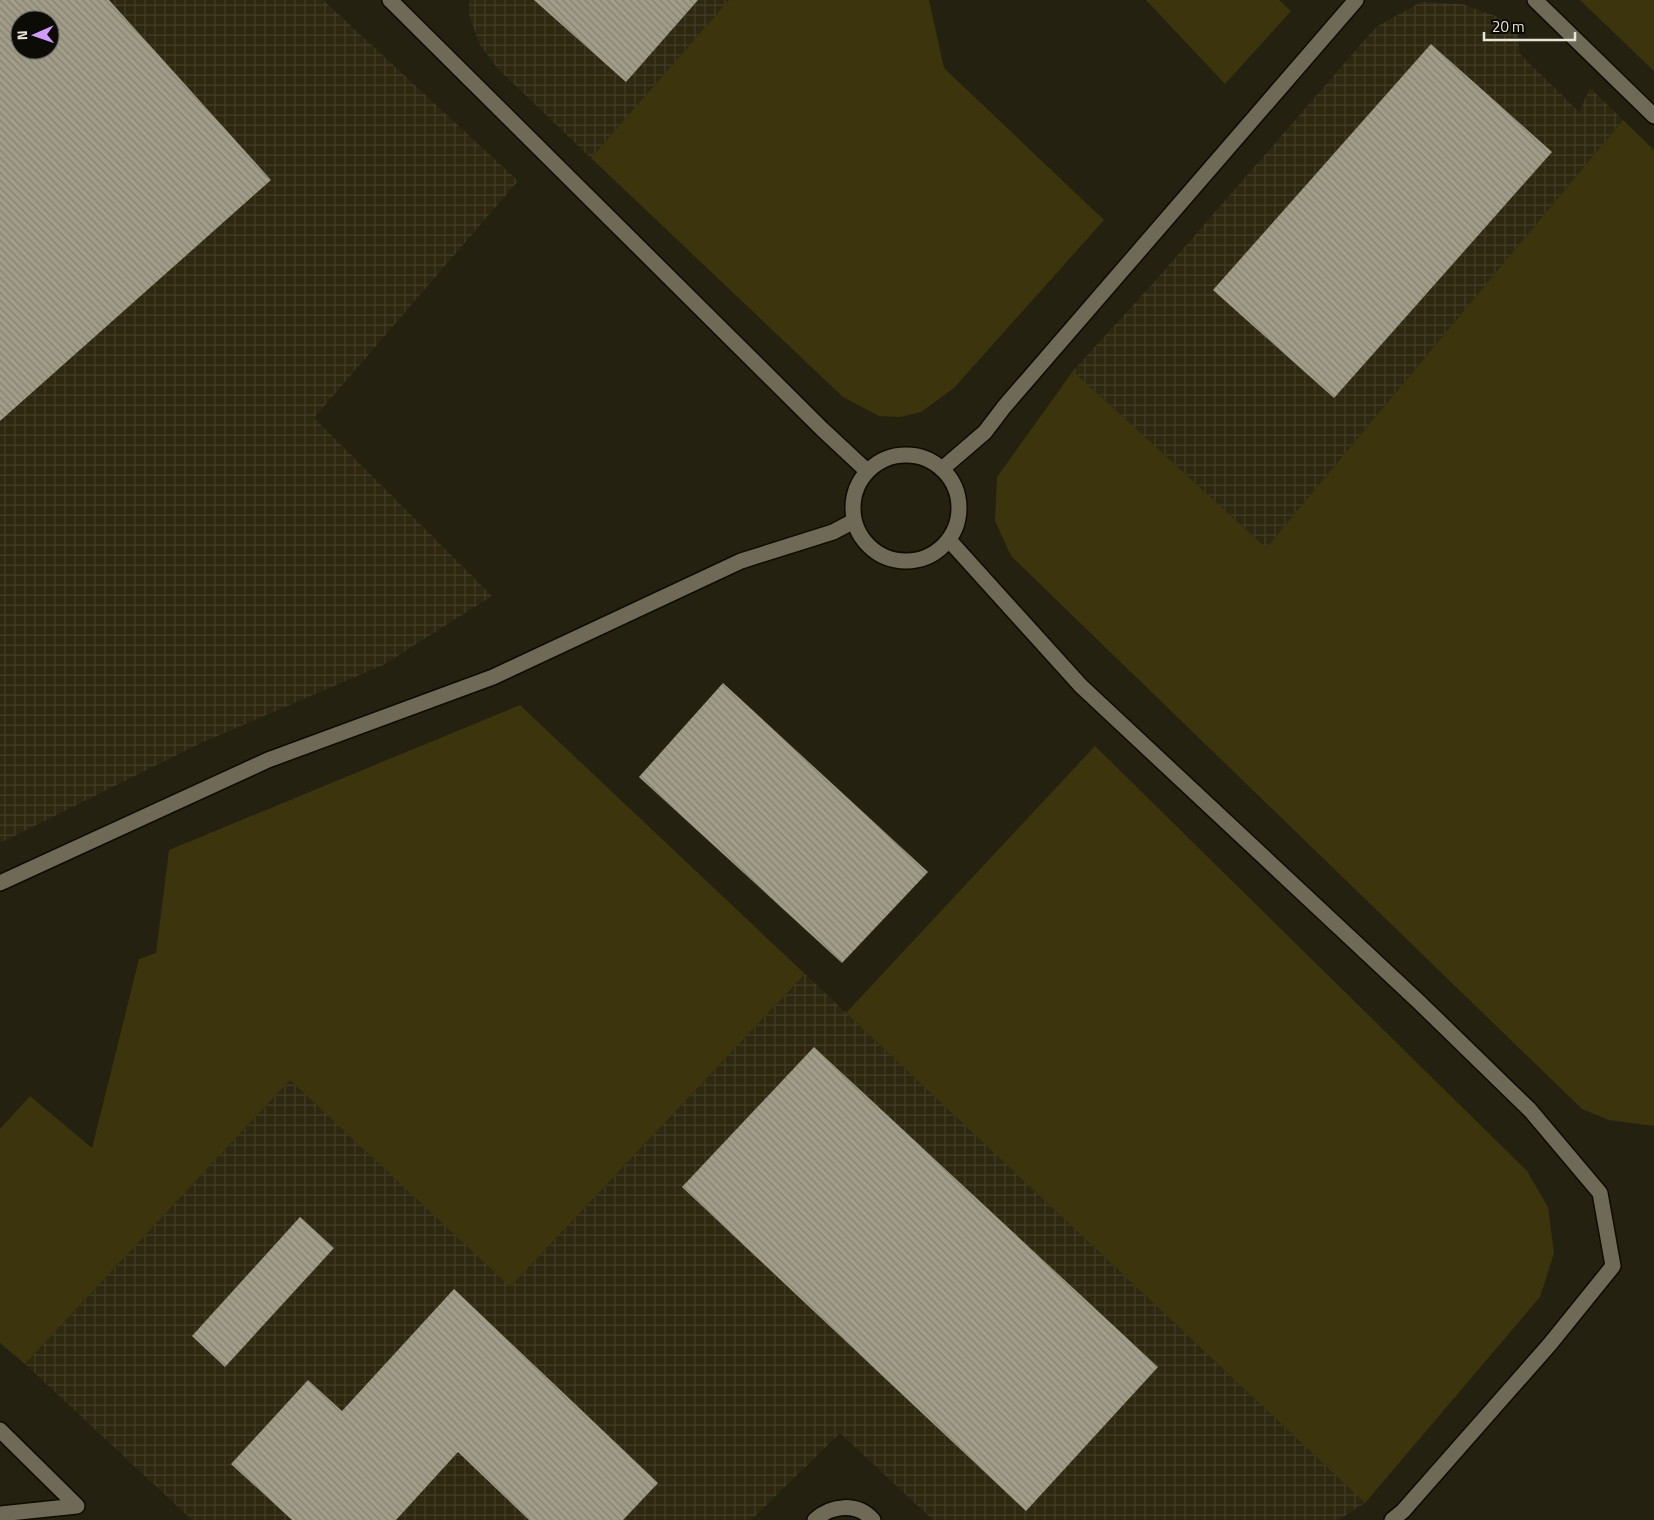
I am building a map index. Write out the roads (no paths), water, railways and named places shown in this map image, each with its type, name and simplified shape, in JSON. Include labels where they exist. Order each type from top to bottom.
[{"type":"street","points":[[390,0],[822,429],[867,471]]},
{"type":"street","points":[[942,469],[986,432],[1004,407],[1356,0]]},
{"type":"street","points":[[1535,0],[1654,116]]},
{"type":"street","points":[[904,455],[918,456],[932,461],[942,469],[952,481],[958,496],[959,511],[956,526],[949,540],[937,552],[921,560],[904,562],[887,559],[872,550],[860,537],[854,521],[852,507],[854,494],[859,482],[867,471],[891,457],[904,455]]},
{"type":"street","points":[[0,883],[268,760],[493,677],[741,561],[833,532],[854,521]]},
{"type":"street","points":[[949,540],[1081,686],[1523,1103],[1600,1193],[1613,1266],[1550,1344],[1403,1511],[1392,1520]]},
{"type":"street","points":[[0,1430],[77,1506],[0,1514]]},
{"type":"street","points":[[815,1520],[822,1513],[834,1508],[847,1507],[858,1510],[872,1520]]}]
